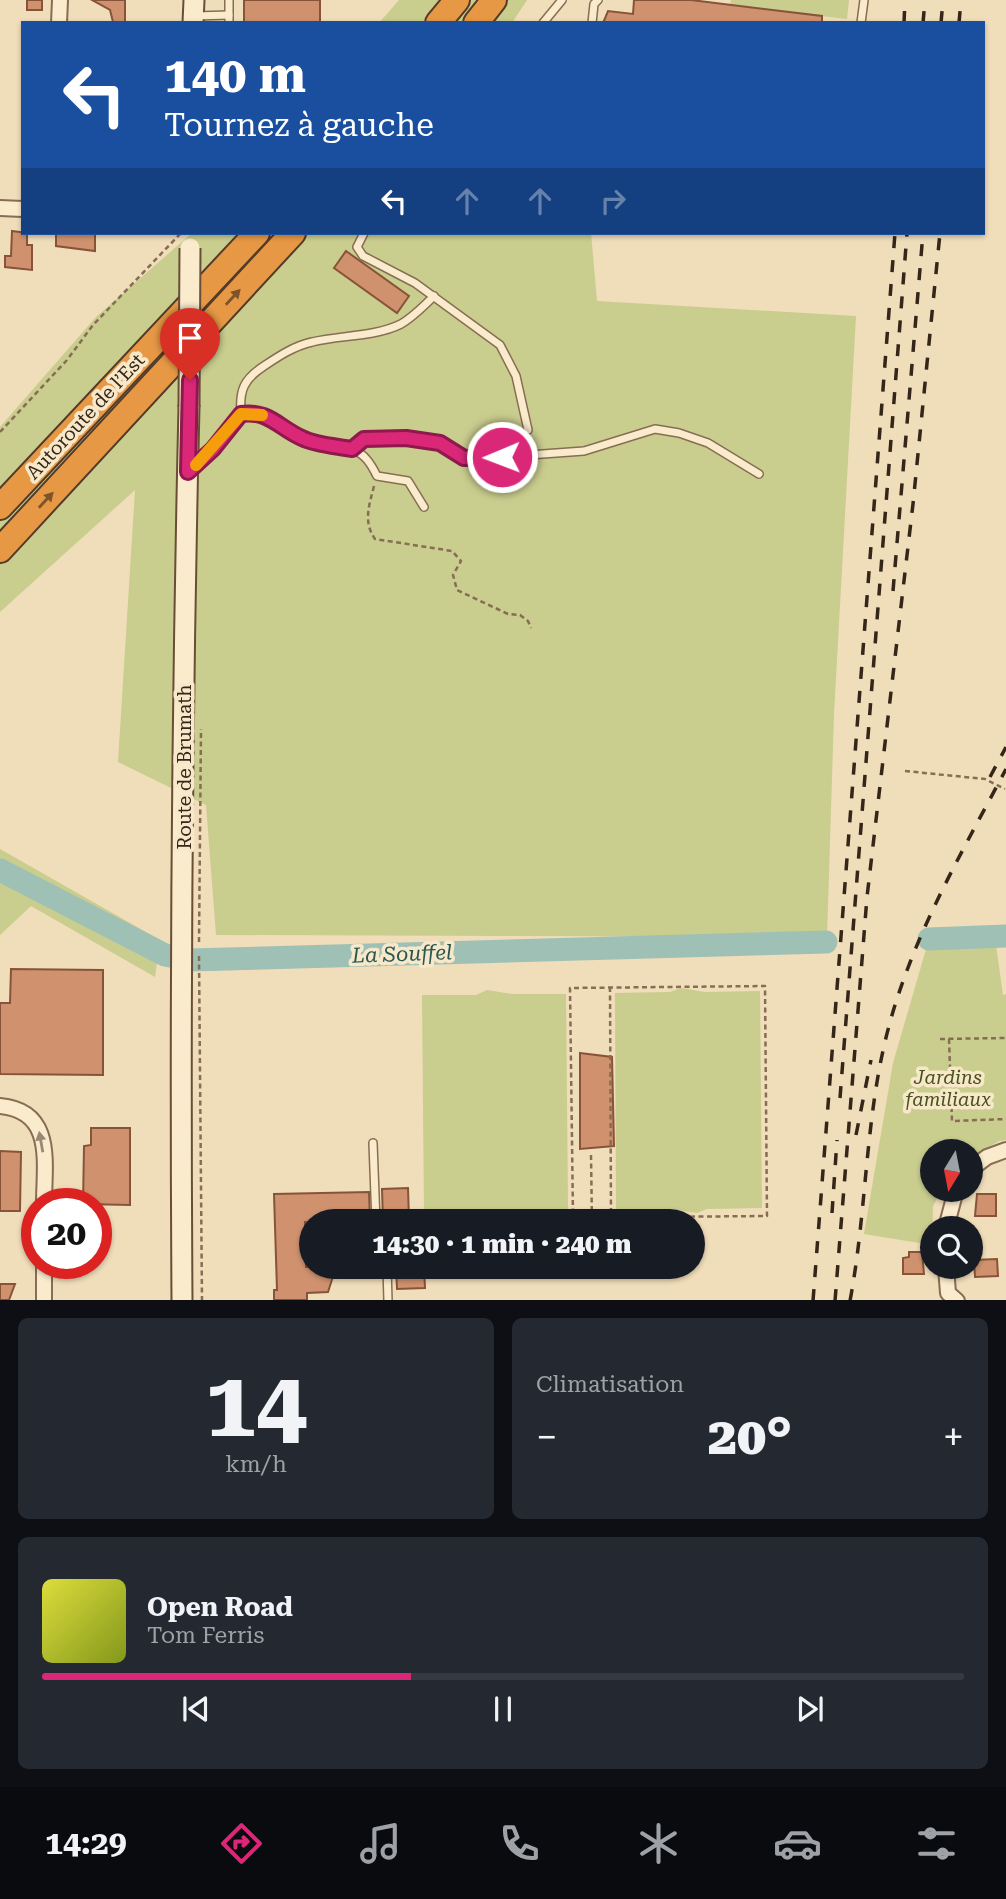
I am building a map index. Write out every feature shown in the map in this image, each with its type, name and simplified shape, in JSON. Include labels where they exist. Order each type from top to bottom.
[{"type":"highway","points":[[440,21],[457,0]]},
{"type":"highway","points":[[478,21],[494,0]]},
{"type":"highway","name":"Autoroute de l’Est","points":[[0,507],[255,235]]},
{"type":"highway","name":"Autoroute de l’Est","points":[[0,551],[290,235]]},
{"type":"main road","name":"Route de Brumath","points":[[182,1300],[181,1027],[191,980],[188,238]]},
{"type":"street","points":[[60,0],[60,21]]},
{"type":"street","points":[[0,208],[21,209]]},
{"type":"street","points":[[0,1106],[15,1107],[30,1115],[39,1128],[43,1144],[44,1188]]},
{"type":"street","points":[[984,1159],[1006,1150]]},
{"type":"street","points":[[44,1279],[44,1300]]},
{"type":"street","points":[[947,1279],[948,1293],[957,1300]]},
{"type":"lane","points":[[194,13],[229,19],[229,0]]},
{"type":"lane","points":[[545,21],[562,0]]},
{"type":"lane","points":[[592,21],[594,4],[598,0]]},
{"type":"lane","points":[[861,21],[864,0]]},
{"type":"lane","points":[[363,235],[357,247],[363,256],[434,296],[500,345],[516,376],[523,398],[527,430]]},
{"type":"lane","points":[[241,414],[239,395],[243,385],[284,352],[310,342],[383,330],[402,324],[434,296]]},
{"type":"lane","points":[[188,472],[213,449],[241,414],[253,412],[270,416],[302,439],[352,449],[369,460],[377,476],[408,481],[424,507]]},
{"type":"lane","points":[[352,449],[364,439],[406,438],[440,443],[464,458],[474,459],[584,451],[655,429],[679,433],[708,443],[759,474]]},
{"type":"lane","points":[[373,1143],[376,1209]]},
{"type":"lane","points":[[387,1279],[388,1300]]},
{"type":"path","points":[[0,432],[67,360],[93,325],[188,238]]},
{"type":"path","points":[[377,476],[367,514],[368,529],[375,539],[452,551],[461,561],[453,575],[457,590],[508,614],[520,615],[528,621],[531,628]]},
{"type":"path","points":[[905,771],[985,779],[1006,789]]},
{"type":"path","points":[[191,944],[202,1300]]},
{"type":"path","points":[[573,1209],[570,988],[765,986],[767,1216],[705,1216]]},
{"type":"path","points":[[610,987],[611,1209]]},
{"type":"path","points":[[940,1040],[1006,1038]]},
{"type":"path","points":[[949,1039],[952,1121],[1006,1119]]},
{"type":"path","points":[[591,1154],[592,1209]]},
{"type":"green space","points":[[399,0],[527,0],[513,21],[381,21]]},
{"type":"green space","points":[[731,0],[849,0],[847,19],[730,6]]},
{"type":"green space","points":[[190,235],[591,235],[597,301],[856,316],[834,714],[827,937],[216,935],[206,805],[118,762],[135,490],[0,612],[0,427],[96,317]]},
{"type":"green space","points":[[0,849],[160,940],[155,977],[31,906],[0,935]]},
{"type":"green space","name":"Jardins familiaux","points":[[995,938],[1003,995],[1006,994],[1006,1140],[984,1150],[984,1139],[920,1139],[920,1202],[935,1202],[933,1216],[920,1216],[920,1243],[864,1234],[893,1063],[929,939]]},
{"type":"green space","points":[[681,988],[705,992],[760,991],[762,1208],[616,1209],[615,993],[670,992]]},
{"type":"green space","points":[[487,990],[512,994],[566,994],[568,1209],[424,1209],[422,995],[476,995]]},
{"type":"building","points":[[27,0],[42,0],[42,10],[27,10]]},
{"type":"building","points":[[92,0],[125,0],[125,21],[113,21],[110,10]]},
{"type":"building","points":[[244,0],[320,0],[320,21],[244,21]]},
{"type":"building","points":[[634,0],[691,0],[822,16],[822,21],[604,21],[608,11],[633,14]]},
{"type":"building","points":[[12,231],[27,235],[27,245],[32,245],[32,270],[5,267],[5,256],[11,256]]},
{"type":"building","points":[[56,235],[95,235],[95,251],[56,246]]},
{"type":"building","points":[[346,251],[409,296],[397,313],[334,268]]},
{"type":"building","points":[[11,969],[103,970],[103,1075],[0,1074],[0,1003],[10,1003]]},
{"type":"building","points":[[580,1053],[612,1057],[614,1146],[580,1149]]},
{"type":"building","points":[[91,1128],[130,1128],[130,1205],[112,1205],[112,1188],[83,1188],[84,1146],[91,1145]]},
{"type":"building","points":[[0,1151],[21,1152],[20,1211],[0,1211]]},
{"type":"building","points":[[408,1188],[409,1209],[383,1209],[382,1189]]},
{"type":"building","points":[[369,1192],[370,1209],[299,1209],[299,1279],[332,1279],[328,1292],[307,1293],[307,1300],[274,1300],[274,1290],[277,1290],[274,1194]]},
{"type":"building","points":[[984,1194],[996,1194],[996,1216],[975,1216],[976,1202],[984,1202]]},
{"type":"building","points":[[909,1252],[920,1252],[920,1274],[903,1274],[903,1258],[909,1257]]},
{"type":"building","points":[[997,1259],[998,1276],[983,1277],[983,1260]]},
{"type":"building","points":[[397,1279],[425,1279],[425,1288],[397,1289]]},
{"type":"building","points":[[0,1284],[15,1284],[9,1300],[0,1300]]},
{"type":"waterway","name":"La Souffel","points":[[0,870],[165,955],[190,960],[826,942]]},
{"type":"waterway","name":"La Souffel","points":[[929,939],[1006,936]]},
{"type":"railway","points":[[904,21],[905,0]]},
{"type":"railway","points":[[923,21],[925,0]]},
{"type":"railway","points":[[941,21],[943,0]]},
{"type":"railway","points":[[959,21],[961,0]]},
{"type":"railway","points":[[813,1300],[895,235]]},
{"type":"railway","points":[[840,1098],[907,235]]},
{"type":"railway","points":[[893,591],[923,235]]},
{"type":"railway","points":[[835,1300],[867,897],[913,504],[940,235]]},
{"type":"railway","points":[[990,777],[1006,747]]},
{"type":"railway","points":[[850,1300],[873,1109],[884,1046],[894,1009],[920,938],[952,870],[1006,769]]},
{"type":"railway","points":[[856,1135],[871,1060]]},
{"type":"railway","points":[[832,1213],[837,1140]]},
{"type":"slow traffic","points":[[196,465],[213,449],[241,414],[253,412],[262,415]]},
{"type":"route","points":[[190,380],[188,472],[213,449],[241,414],[253,412],[270,416],[302,439],[330,446],[352,449],[364,439],[406,438],[440,443],[464,458],[502,457]]}]
